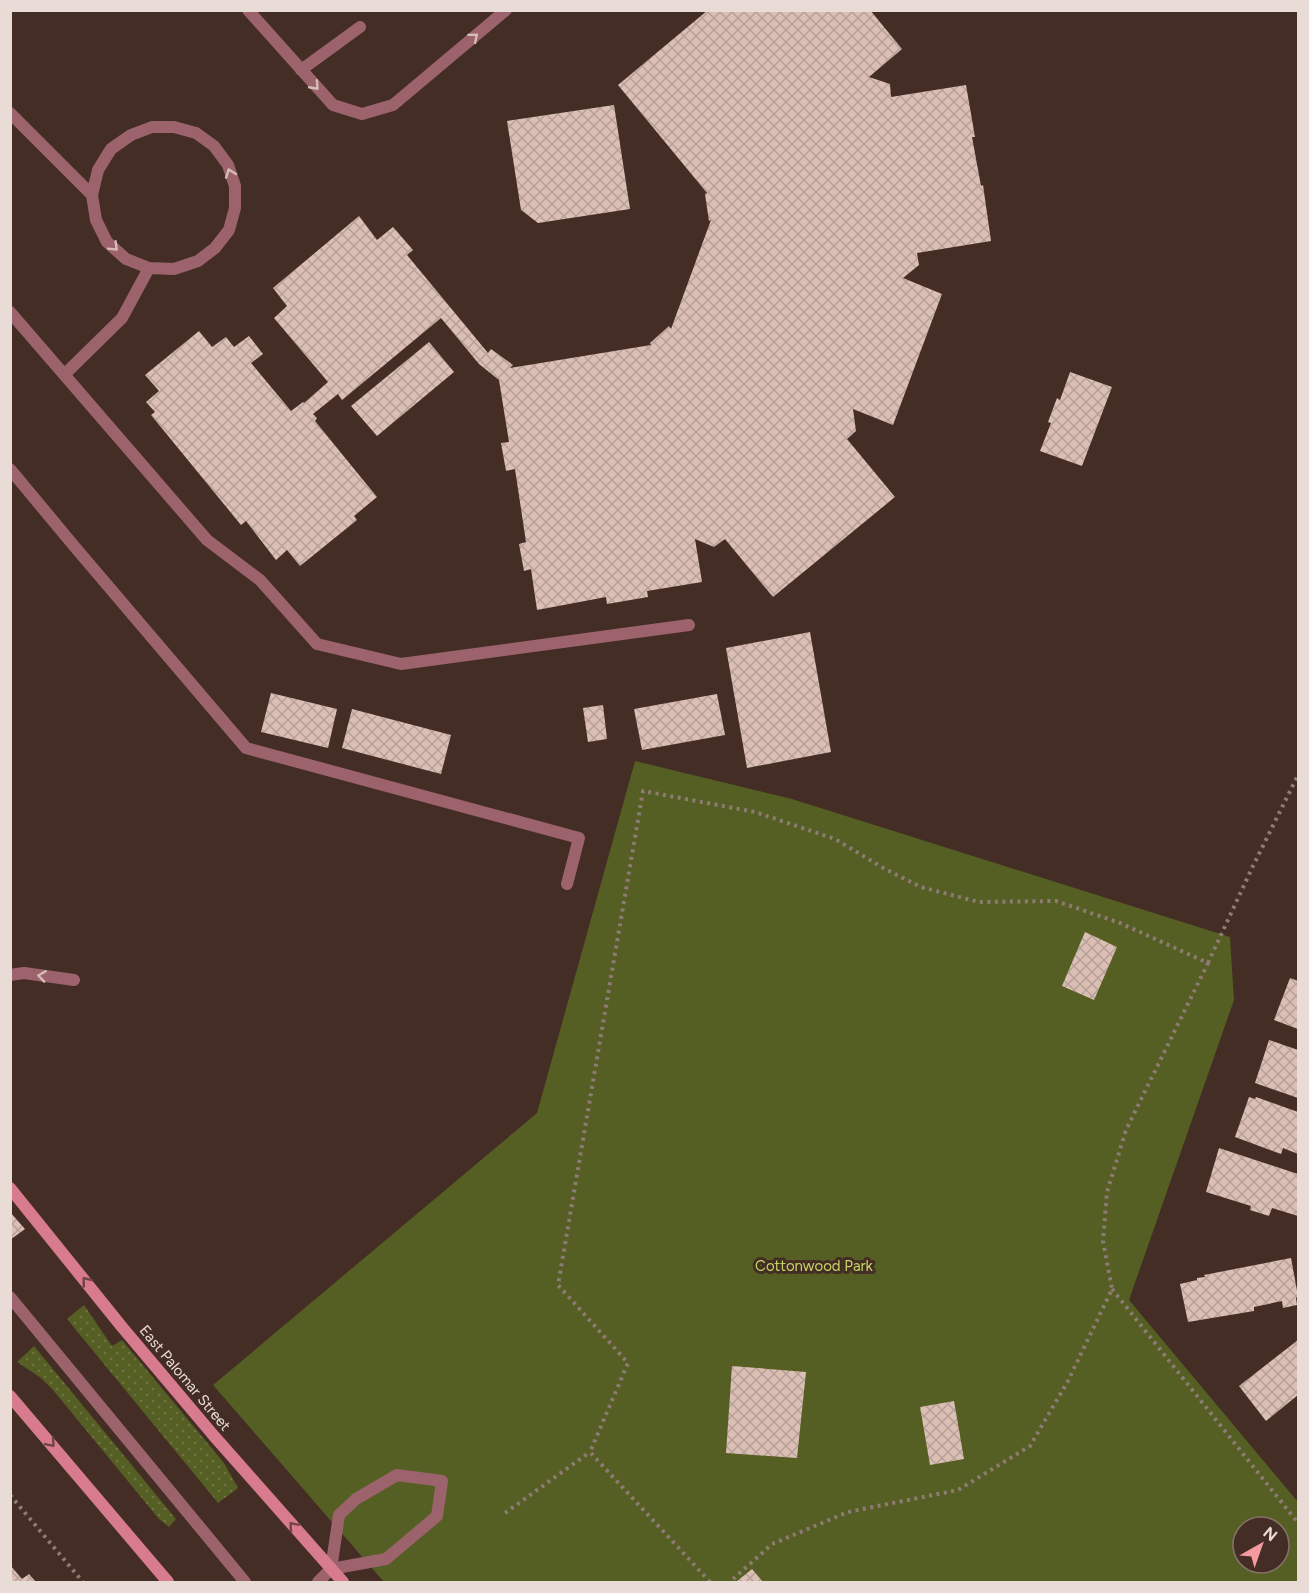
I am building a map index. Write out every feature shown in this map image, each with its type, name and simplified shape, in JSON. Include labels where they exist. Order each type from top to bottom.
[{"type":"main road","name":"East Palomar Street","points":[[10,1188],[176,1391],[343,1582]]},
{"type":"main road","points":[[10,1396],[168,1582]]},
{"type":"street","points":[[248,10],[333,105],[362,114],[393,105],[506,10]]},
{"type":"street","points":[[301,70],[360,27]]},
{"type":"street","points":[[10,113],[92,195]]},
{"type":"street","points":[[152,127],[174,127],[196,134],[214,146],[228,165],[235,186],[235,208],[229,230],[215,248],[198,261],[174,269],[149,268],[126,259],[107,242],[96,220],[92,195],[98,170],[111,149],[130,135],[152,127]]},
{"type":"street","points":[[65,374],[122,318],[149,268]]},
{"type":"street","points":[[10,312],[207,540],[260,580],[317,644],[401,664],[689,625]]},
{"type":"street","points":[[10,469],[246,748],[579,838],[567,884]]},
{"type":"street","points":[[10,975],[24,973],[74,980]]},
{"type":"street","points":[[10,1297],[245,1582]]},
{"type":"street","points":[[318,1582],[331,1569],[386,1559],[437,1516],[442,1481],[397,1475],[356,1499],[339,1515],[331,1569]]},
{"type":"path","points":[[1299,776],[1252,868],[1126,1130],[1107,1192],[1103,1241],[1112,1288],[1299,1523]]},
{"type":"path","points":[[505,1514],[590,1452],[628,1363],[558,1285],[643,791],[755,812],[835,839],[921,886],[979,902],[1056,901],[1120,922],[1208,963]]},
{"type":"path","points":[[730,1582],[772,1544],[848,1512],[958,1490],[1030,1446],[1068,1381],[1112,1288]]},
{"type":"path","points":[[590,1452],[710,1582]]},
{"type":"path","points":[[10,1495],[83,1582]]},
{"type":"green space","name":"Cottonwood Park","points":[[635,761],[792,799],[1230,937],[1234,1000],[1129,1300],[1298,1502],[1298,1582],[384,1582],[213,1385],[537,1113]]},
{"type":"green space","points":[[84,1305],[112,1346],[122,1340],[224,1463],[238,1488],[218,1503],[67,1319]]},
{"type":"green space","points":[[34,1346],[176,1519],[169,1527],[159,1519],[53,1390],[41,1378],[17,1362]]},
{"type":"building","points":[[708,10],[870,10],[902,49],[869,77],[890,84],[891,97],[966,85],[975,137],[972,137],[981,186],[983,185],[991,241],[917,253],[919,265],[903,278],[942,294],[893,425],[853,409],[856,431],[847,439],[895,497],[773,597],[725,539],[714,547],[695,539],[702,582],[647,591],[648,597],[607,604],[606,597],[537,610],[531,569],[524,571],[519,544],[526,542],[515,469],[506,471],[501,443],[509,442],[499,380],[479,364],[441,318],[342,400],[338,394],[313,414],[317,418],[315,421],[377,497],[354,516],[357,520],[300,566],[287,550],[276,560],[246,521],[241,525],[151,415],[155,412],[146,402],[159,391],[145,375],[199,331],[212,347],[226,337],[234,347],[249,336],[263,354],[251,363],[291,411],[304,403],[328,382],[274,318],[287,306],[273,288],[359,216],[377,240],[393,227],[413,250],[407,255],[488,353],[491,349],[513,365],[510,368],[651,345],[650,343],[669,326],[671,329],[711,220],[709,221],[705,194],[707,193],[618,85]]},
{"type":"building","points":[[614,105],[630,209],[538,223],[521,210],[507,121]]},
{"type":"building","points":[[429,342],[454,372],[377,436],[351,406]]},
{"type":"building","points":[[1070,372],[1112,387],[1082,466],[1040,451],[1051,423],[1048,422],[1057,398],[1060,400]]},
{"type":"building","points":[[810,632],[831,752],[747,768],[726,648]]},
{"type":"building","points":[[271,693],[337,709],[328,748],[261,732]]},
{"type":"building","points":[[717,694],[725,735],[642,750],[634,709]]},
{"type":"building","points":[[603,705],[607,739],[588,742],[583,708]]},
{"type":"building","points":[[352,709],[451,735],[441,774],[342,748]]},
{"type":"building","points":[[1085,932],[1117,947],[1094,1000],[1062,986]]},
{"type":"building","points":[[1290,978],[1298,981],[1298,1029],[1274,1020]]},
{"type":"building","points":[[1269,1040],[1298,1050],[1298,1098],[1255,1083]]},
{"type":"building","points":[[1249,1097],[1255,1099],[1256,1097],[1298,1112],[1298,1154],[1283,1148],[1281,1154],[1235,1137]]},
{"type":"building","points":[[1219,1148],[1298,1174],[1298,1216],[1272,1208],[1269,1216],[1250,1210],[1251,1206],[1206,1192]]},
{"type":"building","points":[[10,1212],[25,1229],[10,1240]]},
{"type":"building","points":[[1291,1258],[1298,1296],[1297,1305],[1283,1308],[1282,1301],[1254,1307],[1254,1311],[1188,1322],[1180,1284],[1205,1277],[1204,1275]]},
{"type":"building","points":[[1298,1340],[1298,1395],[1266,1421],[1239,1386]]},
{"type":"building","points":[[732,1366],[806,1372],[797,1458],[726,1453]]},
{"type":"building","points":[[954,1401],[964,1459],[930,1465],[920,1407]]},
{"type":"building","points":[[10,1565],[22,1579],[29,1574],[36,1582],[10,1582]]},
{"type":"building","points":[[752,1569],[763,1582],[736,1582]]}]
